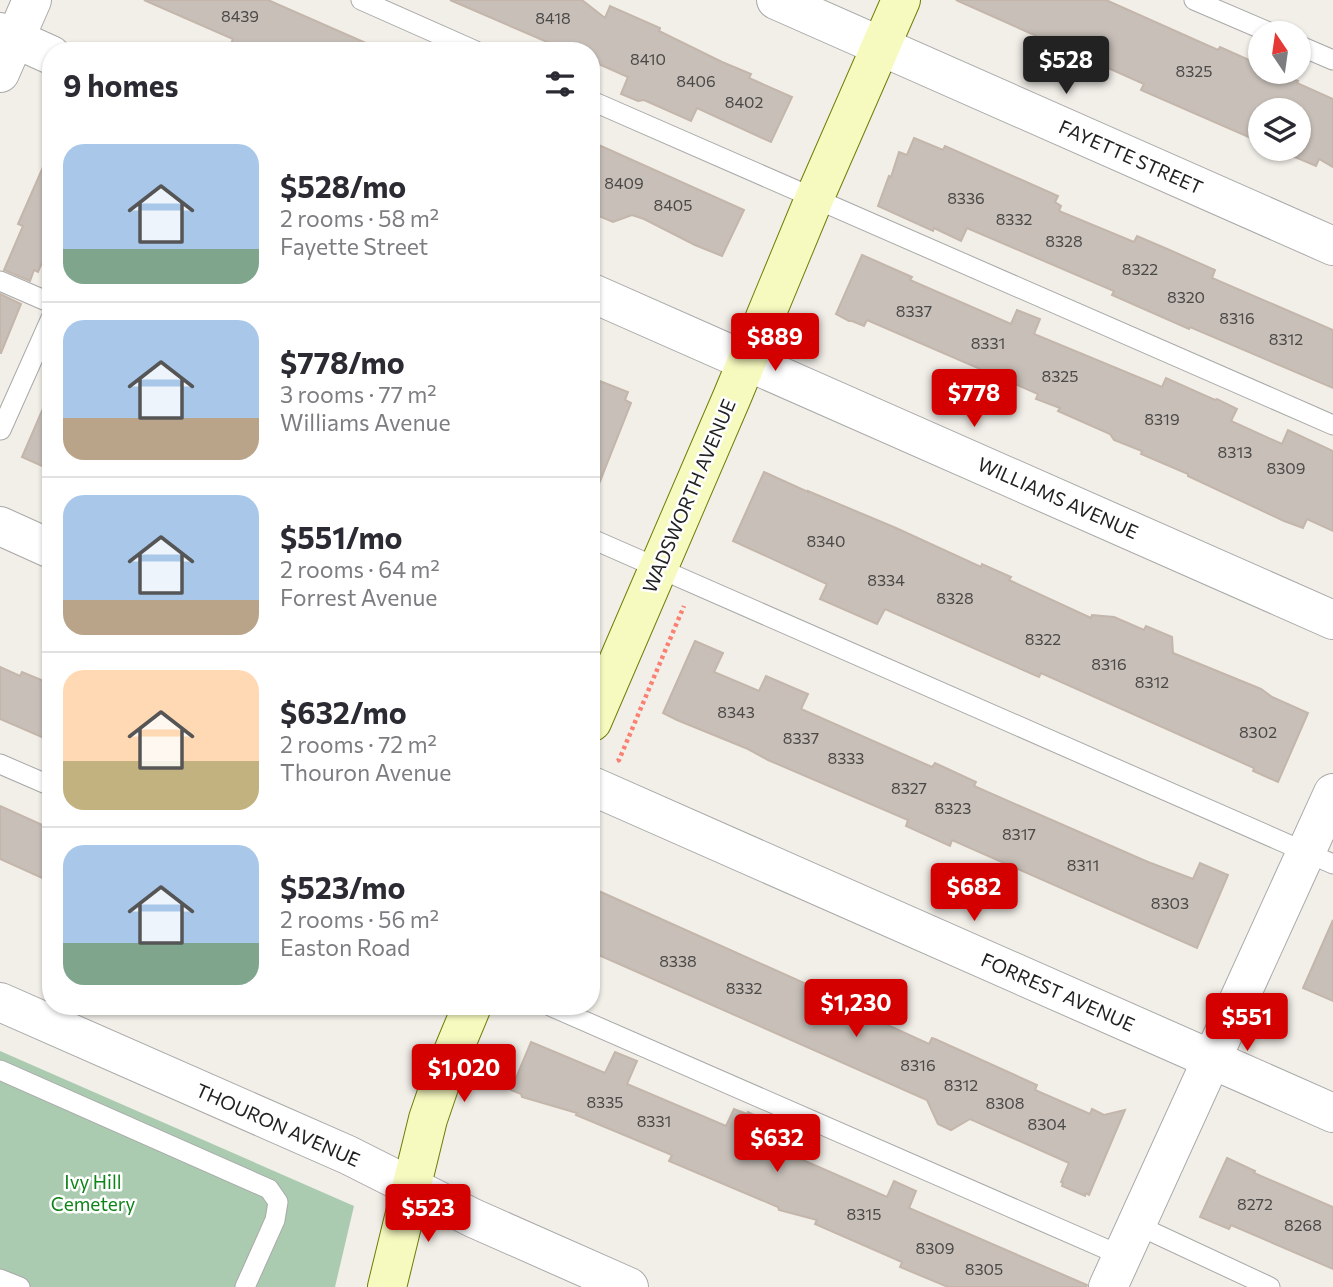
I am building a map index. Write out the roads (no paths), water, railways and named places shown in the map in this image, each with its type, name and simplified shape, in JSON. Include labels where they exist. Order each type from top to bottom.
[{"type":"main road","name":"WADSWORTH AVENUE","points":[[600,703],[901,0]]},
{"type":"main road","points":[[387,1287],[428,1119],[468,1015]]},
{"type":"street","points":[[0,73],[8,35],[32,0]]},
{"type":"street","name":"FAYETTE STREET","points":[[776,0],[1333,246]]},
{"type":"street","points":[[8,35],[42,51]]},
{"type":"street","name":"WILLIAMS AVENUE","points":[[600,297],[1333,620]]},
{"type":"street","points":[[0,526],[42,545]]},
{"type":"street","name":"FORREST AVENUE","points":[[600,790],[1333,1113]]},
{"type":"street","points":[[1118,1268],[1212,1060],[1319,858],[1333,793]]},
{"type":"street","name":"THOURON AVENUE","points":[[0,1002],[348,1155],[474,1218],[629,1287]]},
{"type":"lane","points":[[361,0],[457,42]]},
{"type":"lane","points":[[1194,0],[1248,23]]},
{"type":"lane","points":[[1311,51],[1333,60]]},
{"type":"lane","points":[[600,105],[1333,425]]},
{"type":"lane","points":[[0,281],[42,299]]},
{"type":"lane","points":[[1,430],[42,338]]},
{"type":"lane","points":[[600,543],[1319,858]]},
{"type":"lane","points":[[0,764],[42,782]]},
{"type":"lane","points":[[570,1015],[1118,1268],[1270,1287]]},
{"type":"lane","points":[[0,1070],[269,1189],[278,1202],[275,1220],[246,1287]]},
{"type":"lane","points":[[0,1279],[20,1287]]},
{"type":"park label","name":"Ivy Hill Cemetery","points":[[93,1193]]}]
